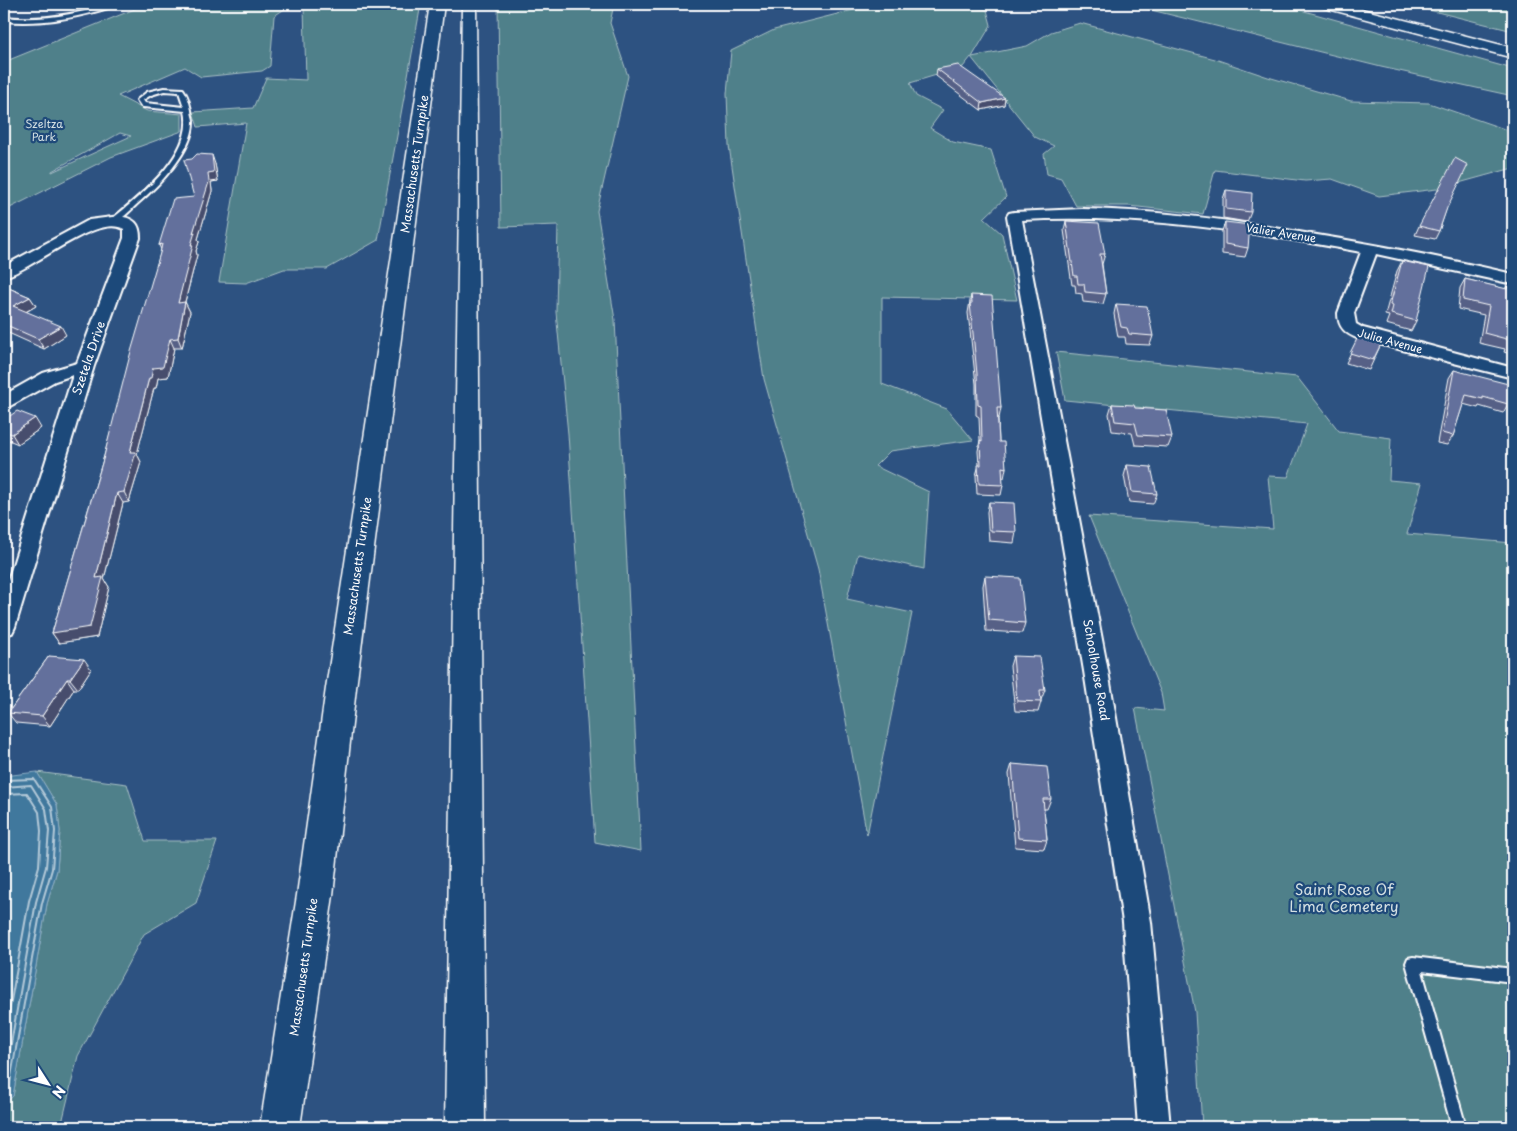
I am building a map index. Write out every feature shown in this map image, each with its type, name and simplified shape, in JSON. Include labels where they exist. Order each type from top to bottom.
[{"type":"highway","name":"Massachusetts Turnpike","points":[[280,1127],[315,896],[340,698],[437,4]]},
{"type":"highway","points":[[464,1127],[469,4]]},
{"type":"highway","points":[[1326,4],[1513,53]]},
{"type":"highway","points":[[1364,4],[1513,43]]},
{"type":"street","name":"Valier Avenue","points":[[1015,216],[1082,213],[1153,216],[1252,228],[1370,249],[1513,279]]},
{"type":"street","name":"Schoolhouse Road","points":[[1015,216],[1096,671],[1137,922],[1154,1127]]},
{"type":"street","points":[[4,272],[88,226],[114,220]]},
{"type":"street","name":"Szetela Drive","points":[[4,627],[85,366],[132,238],[133,230],[130,226],[123,220],[114,220]]},
{"type":"street","name":"Julia Avenue","points":[[1370,249],[1346,313],[1347,323],[1353,330],[1365,335],[1513,373]]},
{"type":"street","points":[[4,402],[49,377],[85,366]]},
{"type":"lane","points":[[4,19],[22,22],[54,20],[84,14],[114,4]]},
{"type":"lane","points":[[114,220],[139,200],[167,170],[179,154],[190,122],[186,95],[182,90],[168,88],[154,91],[140,100],[148,106],[187,109]]},
{"type":"lane","points":[[1459,1127],[1413,963],[1513,975]]},
{"type":"green space","name":"Szeltza Park","points":[[147,4],[292,4],[274,16],[270,66],[262,71],[201,77],[185,67],[118,96],[147,111],[182,114],[182,131],[111,157],[4,211],[4,62]],"holes":[[[120,133],[131,136],[52,172]]]},
{"type":"green space","points":[[293,4],[421,4],[378,240],[327,269],[284,269],[246,283],[219,282],[246,123],[198,127],[193,112],[253,108],[266,78],[306,80],[304,7]]},
{"type":"green space","points":[[498,4],[614,4],[610,23],[628,76],[597,211],[615,320],[641,851],[595,842],[568,434],[556,312],[558,225],[501,227]]},
{"type":"green space","points":[[877,4],[959,4],[987,10],[991,25],[972,57],[1027,46],[1051,32],[1080,23],[1215,59],[1268,77],[1351,101],[1429,103],[1513,132],[1513,168],[1437,189],[1379,196],[1332,179],[1305,181],[1215,170],[1203,214],[1129,206],[1076,206],[1061,178],[1047,174],[1044,154],[1054,146],[1035,137],[971,57],[963,67],[910,83],[916,96],[943,110],[930,128],[953,142],[991,150],[1006,197],[984,218],[1002,234],[1017,300],[882,297],[882,384],[947,409],[973,440],[890,451],[875,466],[929,492],[924,569],[858,554],[847,599],[912,613],[867,835],[818,569],[764,379],[729,146],[727,94],[731,51],[774,30]]},
{"type":"green space","points":[[1120,4],[1279,4],[1513,69],[1513,96],[1381,67],[1139,7]]},
{"type":"green space","points":[[1405,4],[1513,4],[1513,31]]},
{"type":"green space","name":"Saint Rose Of Lima Cemetery","points":[[1056,352],[1297,377],[1339,431],[1391,438],[1389,480],[1422,483],[1407,534],[1513,543],[1513,1127],[1202,1127],[1195,1012],[1135,708],[1164,711],[1161,693],[1089,516],[1273,529],[1268,476],[1288,477],[1307,424],[1065,400]]},
{"type":"green space","points":[[37,772],[127,784],[145,841],[217,841],[196,903],[144,934],[78,1056],[61,1127],[4,1127],[4,1105],[13,1096],[47,904],[57,870],[60,831],[57,805]]},
{"type":"water","points":[[37,772],[57,805],[60,831],[57,870],[47,904],[13,1096],[4,1105],[4,776]]},
{"type":"building","points":[[958,65],[1005,98],[982,103],[937,69]]},
{"type":"building","points":[[197,154],[212,155],[214,172],[208,173],[209,182],[193,233],[195,232],[191,245],[193,245],[178,303],[185,302],[178,338],[170,339],[163,367],[153,368],[151,378],[149,378],[130,452],[136,452],[124,492],[117,493],[96,578],[103,577],[90,627],[52,633],[104,456],[130,355],[162,244],[159,245],[173,199],[194,197],[184,160],[192,159]]},
{"type":"building","points":[[1455,158],[1468,165],[1447,208],[1439,231],[1419,226]]},
{"type":"building","points":[[1226,190],[1252,193],[1251,212],[1226,209]]},
{"type":"building","points":[[1066,221],[1099,223],[1105,254],[1100,254],[1106,294],[1085,292],[1084,284],[1078,284],[1077,276],[1074,276]]},
{"type":"building","points":[[1225,222],[1250,225],[1248,248],[1225,244]]},
{"type":"building","points":[[1402,261],[1429,267],[1416,321],[1391,314],[1393,306],[1390,305]]},
{"type":"building","points":[[1465,279],[1507,289],[1508,284],[1513,285],[1513,344],[1510,343],[1510,340],[1484,333],[1489,306],[1463,300]]},
{"type":"building","points":[[4,286],[30,297],[13,306],[61,326],[38,339],[4,324]]},
{"type":"building","points":[[971,295],[992,296],[1001,408],[997,408],[999,442],[1004,442],[1006,468],[1002,467],[1003,485],[979,484],[978,465],[981,465],[980,440],[982,441],[981,406],[978,405],[970,303],[972,303]]},
{"type":"building","points":[[1116,304],[1147,306],[1153,336],[1129,334],[1127,328],[1121,327]]},
{"type":"building","points":[[1358,337],[1381,344],[1373,360],[1350,353]]},
{"type":"building","points":[[1454,370],[1512,385],[1508,404],[1483,397],[1483,399],[1466,395],[1453,436],[1442,433]]},
{"type":"building","points":[[1112,404],[1166,410],[1172,437],[1138,435],[1135,423],[1115,421]]},
{"type":"building","points":[[17,411],[35,418],[12,434],[4,431],[4,420]]},
{"type":"building","points":[[1127,465],[1151,467],[1157,494],[1132,492]]},
{"type":"building","points":[[989,502],[1014,503],[1016,532],[991,531]]},
{"type":"building","points":[[985,576],[1020,578],[1025,623],[989,620]]},
{"type":"building","points":[[49,656],[84,659],[70,679],[67,679],[42,716],[8,713]]},
{"type":"building","points":[[1013,656],[1040,657],[1045,690],[1040,690],[1041,702],[1017,701]]},
{"type":"building","points":[[1012,764],[1047,767],[1051,799],[1043,799],[1047,840],[1018,838]]}]
